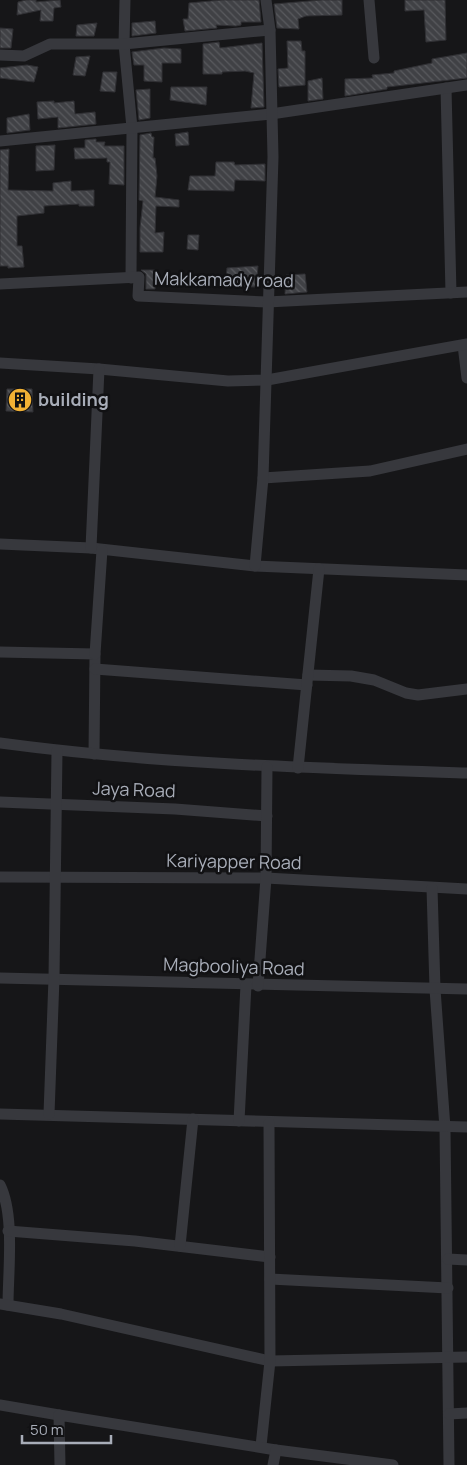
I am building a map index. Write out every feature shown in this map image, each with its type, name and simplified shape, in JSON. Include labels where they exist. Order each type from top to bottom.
[{"type":"street","points":[[125,0],[124,44],[132,128],[131,278]]},
{"type":"street","points":[[255,566],[263,478],[273,157],[269,0]]},
{"type":"street","points":[[369,0],[374,58]]},
{"type":"street","points":[[0,56],[24,56],[50,44],[124,44],[270,30]]},
{"type":"street","points":[[0,141],[271,114],[467,86]]},
{"type":"street","points":[[446,88],[451,292]]},
{"type":"street","name":"Makkamady road","points":[[0,284],[139,277],[138,296],[267,302],[467,292]]},
{"type":"street","points":[[0,363],[99,369],[228,381],[267,380],[465,345],[467,378]]},
{"type":"street","points":[[94,754],[99,369]]},
{"type":"street","points":[[263,478],[370,471],[467,449]]},
{"type":"street","points":[[0,544],[96,549],[255,566],[467,575]]},
{"type":"street","points":[[298,768],[319,569]]},
{"type":"street","points":[[0,652],[95,654]]},
{"type":"street","points":[[95,669],[307,680],[351,676],[374,680],[406,693],[418,695],[467,689]]},
{"type":"street","points":[[0,743],[57,751],[267,767],[467,773]]},
{"type":"street","points":[[49,1114],[54,978],[57,751]]},
{"type":"street","points":[[239,1121],[252,985],[266,878],[267,767]]},
{"type":"street","name":"Jaya Road","points":[[0,802],[175,809],[267,816]]},
{"type":"street","name":"Kariyapper Road","points":[[0,877],[266,878],[432,888],[467,888]]},
{"type":"street","points":[[432,888],[435,989],[445,1128],[450,1465]]},
{"type":"street","name":"Magbooliya Road","points":[[0,978],[467,989]]},
{"type":"street","points":[[0,1114],[49,1114],[445,1128],[467,1127]]},
{"type":"street","points":[[180,1246],[192,1120]]},
{"type":"street","points":[[261,1446],[270,1361],[270,1123]]},
{"type":"street","points":[[0,1184],[4,1192],[8,1231],[4,1305],[61,1314],[270,1361],[467,1357]]},
{"type":"street","points":[[8,1231],[180,1246],[270,1257]]},
{"type":"street","points":[[448,1259],[467,1260]]},
{"type":"street","points":[[270,1280],[448,1288]]},
{"type":"street","points":[[0,1405],[261,1446],[276,1450],[372,1464],[393,1465]]},
{"type":"street","points":[[450,1414],[467,1413]]},
{"type":"street","points":[[59,1415],[60,1465]]},
{"type":"street","points":[[273,1465],[276,1450]]},
{"type":"building","points":[[36,0],[36,2],[60,0],[61,7],[54,8],[53,21],[40,21],[41,10],[17,15],[18,2]]},
{"type":"building","points":[[222,0],[259,0],[261,22],[241,22],[241,25],[236,26],[216,25],[217,28],[185,31],[183,19],[188,19],[189,3]]},
{"type":"building","points":[[342,0],[342,15],[306,16],[298,19],[299,29],[277,28],[274,4]]},
{"type":"building","points":[[405,0],[445,0],[446,40],[426,42],[424,10],[405,11]]},
{"type":"building","points":[[155,21],[156,33],[132,36],[132,23]]},
{"type":"building","points":[[97,23],[94,36],[76,36],[77,25]]},
{"type":"building","points":[[0,28],[13,29],[11,48],[0,48]]},
{"type":"building","points":[[287,41],[301,41],[302,51],[305,51],[305,85],[279,87],[278,69],[288,68]]},
{"type":"building","points":[[219,42],[220,48],[262,43],[264,107],[251,108],[254,73],[245,71],[203,74],[203,44]]},
{"type":"building","points":[[164,48],[181,49],[181,63],[162,63],[162,82],[144,81],[144,65],[134,65],[132,52]]},
{"type":"building","points":[[467,53],[467,78],[387,87],[387,89],[345,96],[345,79],[373,78],[372,75],[394,73],[394,71],[432,63],[432,59]]},
{"type":"building","points":[[90,56],[85,76],[73,75],[76,57]]},
{"type":"building","points":[[27,65],[38,67],[34,82],[0,78],[0,68]]},
{"type":"building","points":[[103,72],[117,72],[115,92],[100,91]]},
{"type":"building","points":[[322,78],[323,99],[308,101],[308,81]]},
{"type":"building","points":[[171,87],[207,87],[206,105],[170,100]]},
{"type":"building","points":[[150,89],[150,118],[139,120],[136,90]]},
{"type":"building","points":[[54,101],[54,103],[74,101],[75,114],[95,112],[96,124],[58,128],[58,117],[38,119],[37,102]]},
{"type":"building","points":[[29,114],[30,130],[7,133],[7,118]]},
{"type":"building","points":[[188,132],[189,145],[176,146],[175,134]]},
{"type":"building","points":[[151,133],[152,137],[154,137],[153,158],[155,158],[157,176],[155,197],[179,200],[179,207],[156,206],[155,233],[164,232],[163,252],[140,252],[143,201],[139,200],[140,135]]},
{"type":"building","points":[[96,139],[96,142],[105,142],[104,146],[124,146],[124,185],[109,184],[110,162],[107,162],[107,158],[75,159],[74,148],[85,148],[85,140]]},
{"type":"building","points":[[55,145],[54,170],[36,171],[36,146]]},
{"type":"building","points":[[9,149],[8,190],[53,191],[53,183],[71,181],[71,191],[94,190],[94,206],[79,206],[79,204],[44,206],[44,213],[17,216],[17,246],[22,246],[24,267],[8,268],[8,266],[0,266],[0,150]]},
{"type":"building","points":[[216,162],[234,162],[235,165],[265,164],[265,181],[235,180],[234,191],[188,190],[190,176],[215,176]]},
{"type":"building","points":[[188,235],[199,235],[198,250],[187,249]]},
{"type":"building","points":[[258,266],[256,287],[226,286],[227,268]]},
{"type":"building","points":[[141,270],[155,270],[155,289],[146,289],[146,274]]},
{"type":"building","points":[[305,274],[307,292],[285,294],[286,275]]},
{"type":"building","name":"building","points":[[7,389],[32,389],[33,412],[6,411]]},
{"type":"place","name":"building","points":[[20,400]]}]
